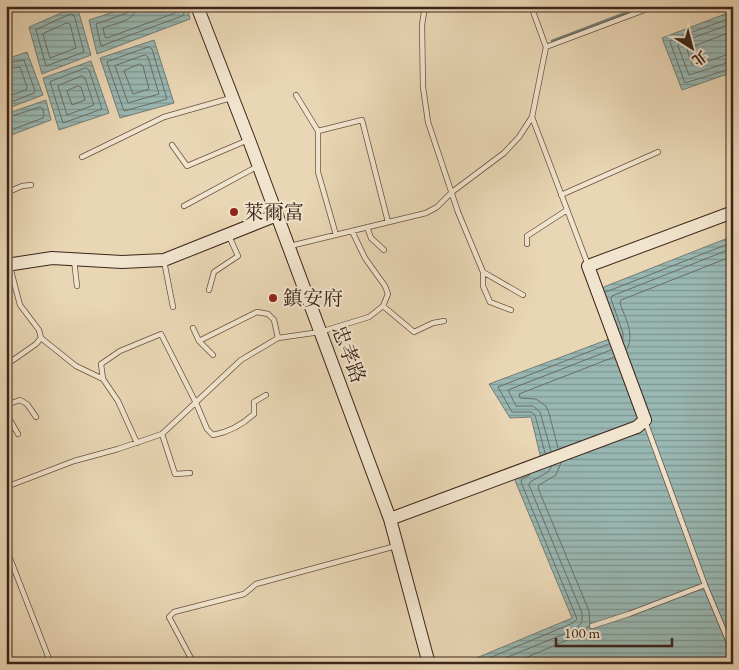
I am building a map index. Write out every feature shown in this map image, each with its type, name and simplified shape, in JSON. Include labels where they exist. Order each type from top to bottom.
[{"type":"street","name":"忠孝路","points":[[197,6],[259,166],[390,519],[429,664]]},
{"type":"street","points":[[390,519],[637,427],[645,420],[588,266],[733,212]]},
{"type":"street","points":[[8,265],[52,258],[122,262],[164,260],[277,215]]},
{"type":"lane","points":[[424,6],[422,25],[423,87],[428,122],[458,212],[483,272],[483,286],[490,302],[511,310]]},
{"type":"lane","points":[[288,246],[426,213],[437,207],[452,192],[504,153],[519,137],[532,117],[546,47],[531,6]]},
{"type":"lane","points":[[546,47],[655,6]]},
{"type":"lane","points":[[296,95],[318,131],[318,172],[336,235]]},
{"type":"lane","points":[[82,157],[164,117],[232,98]]},
{"type":"lane","points":[[532,117],[588,266]]},
{"type":"lane","points":[[318,131],[362,120],[388,222]]},
{"type":"lane","points":[[172,145],[187,166],[249,140]]},
{"type":"lane","points":[[561,195],[658,152]]},
{"type":"lane","points":[[184,206],[259,166]]},
{"type":"lane","points":[[6,193],[22,186],[31,185]]},
{"type":"lane","points":[[527,244],[527,236],[567,210]]},
{"type":"lane","points":[[367,227],[371,238],[384,250]]},
{"type":"lane","points":[[6,487],[74,461],[162,434],[240,360],[278,338],[320,332],[369,317],[383,306],[388,294],[385,286],[365,258],[352,231]]},
{"type":"lane","points":[[209,290],[214,272],[238,256],[228,235]]},
{"type":"lane","points":[[74,259],[76,286]]},
{"type":"lane","points":[[164,260],[173,307]]},
{"type":"lane","points":[[8,265],[20,305],[39,330],[41,338],[76,366],[103,379]]},
{"type":"lane","points":[[483,272],[523,295]]},
{"type":"lane","points":[[383,306],[414,332],[433,322],[444,321]]},
{"type":"lane","points":[[199,340],[257,312],[268,314],[274,320],[278,338]]},
{"type":"lane","points":[[193,328],[199,340],[213,355]]},
{"type":"lane","points":[[136,443],[118,401],[103,379],[101,364],[120,351],[161,334],[207,429],[213,435],[223,433],[243,424],[254,414],[254,402],[266,395]]},
{"type":"lane","points":[[6,365],[36,344],[41,338]]},
{"type":"lane","points":[[6,405],[20,400],[28,404],[36,417]]},
{"type":"lane","points":[[6,412],[18,434]]},
{"type":"lane","points":[[645,420],[705,585],[730,645]]},
{"type":"lane","points":[[162,434],[175,474],[190,473]]},
{"type":"lane","points":[[194,664],[169,617],[174,612],[244,594],[256,584],[398,546]]},
{"type":"lane","points":[[6,548],[51,664]]},
{"type":"lane","points":[[592,626],[705,585]]},
{"type":"water","points":[[77,6],[91,55],[42,74],[29,27]]},
{"type":"water","points":[[132,6],[187,6],[190,19],[97,54],[89,20]]},
{"type":"water","points":[[733,11],[733,72],[682,90],[662,38]]},
{"type":"water","points":[[154,40],[174,103],[120,118],[100,58]]},
{"type":"water","points":[[27,52],[43,95],[6,109],[6,59]]},
{"type":"water","points":[[91,61],[109,113],[59,130],[43,78]]},
{"type":"water","points":[[46,100],[51,120],[6,137],[6,114]]},
{"type":"water","points":[[733,236],[733,664],[462,664],[572,618],[514,478],[542,463],[531,417],[510,418],[489,384],[612,338],[596,290]]},
{"type":"waterway","points":[[552,41],[644,6]]},
{"type":"waterway","points":[[728,220],[733,235]]},
{"type":"place","name":"萊爾富","points":[[234,212]]},
{"type":"place","name":"鎮安府","points":[[273,298]]}]
